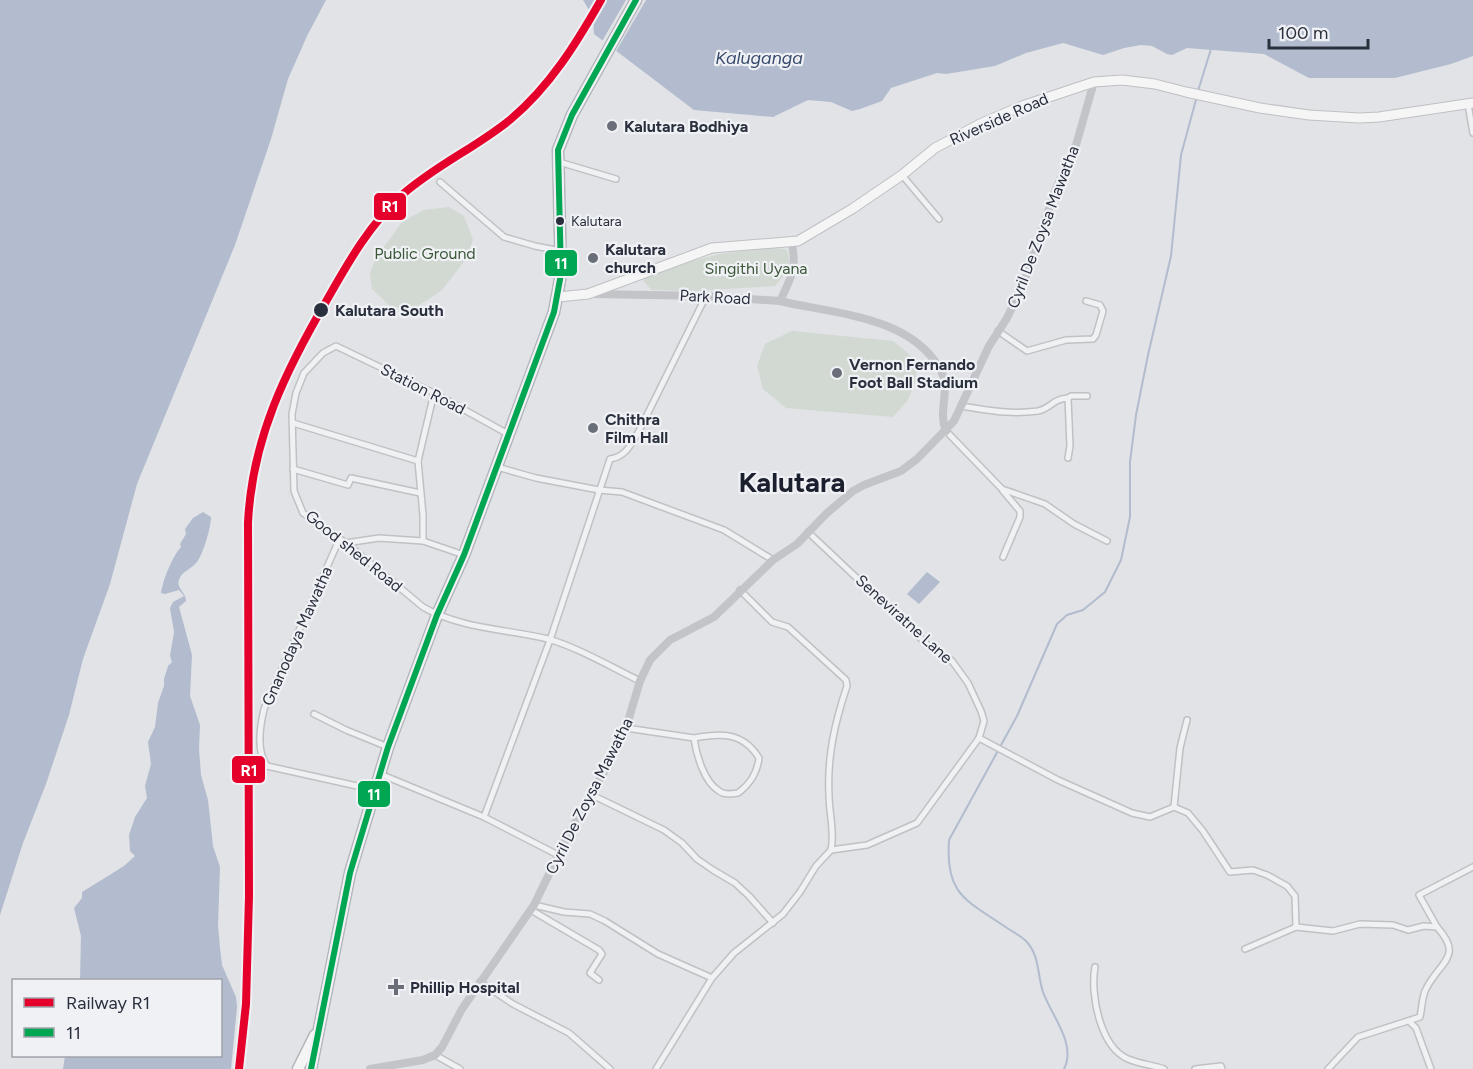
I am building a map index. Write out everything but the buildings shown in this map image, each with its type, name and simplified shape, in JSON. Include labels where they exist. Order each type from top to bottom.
[{"type":"highway","points":[[311,1069],[351,873],[387,747],[437,615],[464,555],[538,358],[558,297],[561,251],[558,150],[596,69],[636,0]]},
{"type":"highway","points":[[298,1069],[318,1030]]},
{"type":"main road","name":"Riverside Road","points":[[558,297],[588,294],[712,248],[798,241],[852,209],[902,175],[935,148],[980,124],[1053,95],[1094,82],[1122,80],[1155,84],[1270,110],[1359,118],[1471,103]]},
{"type":"street","name":"Cyril De Zoysa Mawatha","points":[[435,1055],[442,1047],[462,1009],[533,907],[626,728],[640,681],[650,660],[670,640],[714,617],[773,560],[797,544],[853,491],[901,471],[917,459],[954,421],[989,346],[1023,285],[1054,191],[1076,145],[1094,82]]},
{"type":"street","points":[[1471,103],[1473,133]]},
{"type":"street","points":[[559,162],[616,179]]},
{"type":"street","points":[[902,175],[939,219]]},
{"type":"street","points":[[440,182],[504,237],[561,251]]},
{"type":"street","points":[[780,301],[795,264],[791,241]]},
{"type":"street","name":"Park Road","points":[[588,294],[706,296],[780,301],[861,317],[888,327],[914,340],[940,370],[946,389],[941,420],[946,431]]},
{"type":"street","points":[[484,817],[550,640],[610,459],[618,458],[626,451],[639,431],[706,296]]},
{"type":"street","points":[[998,331],[1027,351],[1066,340],[1093,339],[1103,311],[1100,305],[1086,301]]},
{"type":"street","name":"Station Road","points":[[336,346],[434,393],[509,434]]},
{"type":"street","name":"Good shed Road","points":[[336,346],[323,353],[304,373],[296,393],[293,423],[294,491],[303,513],[346,543],[423,607],[437,615],[474,626],[550,640],[640,681]]},
{"type":"street","points":[[423,541],[418,461],[434,393]]},
{"type":"street","points":[[961,406],[995,413],[1018,413],[1041,410],[1059,398],[1087,396]]},
{"type":"street","points":[[1068,398],[1070,446],[1068,458]]},
{"type":"street","points":[[293,423],[418,461]]},
{"type":"street","points":[[946,431],[1020,511],[1020,517],[1003,557]]},
{"type":"street","points":[[497,467],[536,478],[622,492],[724,530],[773,560]]},
{"type":"street","points":[[293,469],[348,485],[351,478],[420,493]]},
{"type":"street","points":[[1002,489],[1046,504],[1074,524],[1107,541]]},
{"type":"street","name":"Seneviratne Lane","points":[[808,532],[932,649],[952,661],[961,671],[984,721],[979,738]]},
{"type":"street","points":[[346,543],[380,538],[423,541],[464,555]]},
{"type":"street","name":"Gnanodaya Mawatha","points":[[339,540],[264,709],[260,736],[261,758],[267,766],[375,790]]},
{"type":"street","points":[[656,1069],[712,978],[734,953],[783,914],[816,866],[831,850],[834,838],[829,804],[829,761],[835,720],[847,686],[846,680],[788,627],[772,622],[740,590]]},
{"type":"street","points":[[314,714],[387,747]]},
{"type":"street","points":[[1174,807],[1180,748],[1186,720]]},
{"type":"street","points":[[626,728],[694,738],[716,735],[732,736],[742,740],[759,758],[758,769],[754,777],[738,793],[725,794],[718,791],[706,775],[694,738]]},
{"type":"street","points":[[831,850],[867,845],[917,823],[979,738],[1077,789],[1132,813],[1150,817],[1174,807],[1188,813],[1230,872],[1253,870],[1287,886],[1295,896],[1296,927]]},
{"type":"street","points":[[379,773],[484,817],[558,855]]},
{"type":"street","points":[[592,795],[664,830],[705,865],[735,883],[773,923]]},
{"type":"street","points":[[1328,1069],[1358,1037],[1420,1017],[1426,990],[1450,951],[1448,939],[1437,927],[1419,895],[1473,867]]},
{"type":"street","points":[[533,907],[590,914],[658,954],[712,978]]},
{"type":"street","points":[[533,907],[599,950],[602,954],[590,973],[599,980]]},
{"type":"street","points":[[1245,949],[1296,927],[1333,932],[1360,924],[1393,925],[1408,930],[1424,926],[1437,927]]},
{"type":"street","points":[[1095,967],[1095,994],[1100,1022],[1113,1046],[1127,1059],[1164,1069]]},
{"type":"street","points":[[480,982],[513,1004],[569,1034],[610,1069]]},
{"type":"street","points":[[1409,1021],[1416,1028],[1431,1069]]},
{"type":"street","points":[[370,1069],[423,1060],[435,1055],[460,1069]]},
{"type":"street","points":[[1195,1069],[1221,1066],[1222,1069]]},
{"type":"green space","name":"Public Ground","points":[[449,207],[464,216],[473,240],[466,259],[442,290],[429,299],[410,310],[390,306],[372,289],[370,273],[376,258],[402,222],[424,210]]},
{"type":"green space","name":"Singithi Uyana","points":[[768,248],[786,249],[788,254],[787,269],[775,286],[690,291],[652,290],[643,281],[649,273],[696,260],[720,254]]},
{"type":"green space","name":"Vernon Fernando Foot Ball Stadium","points":[[792,331],[893,341],[909,354],[916,364],[916,380],[908,400],[893,417],[786,408],[763,389],[757,366],[765,344]]},
{"type":"water","points":[[0,0],[326,0],[288,79],[271,139],[235,245],[137,484],[110,584],[83,659],[69,715],[0,915]]},
{"type":"water","name":"Kaluganga","points":[[583,0],[1473,0],[1473,56],[1395,78],[1309,78],[1264,54],[1187,48],[1172,55],[1152,46],[1141,45],[1103,55],[1063,43],[1026,53],[995,66],[946,74],[937,73],[891,88],[882,101],[860,109],[852,111],[831,102],[808,100],[773,117],[694,110],[594,34],[593,17]]},
{"type":"water","points":[[203,512],[211,517],[199,559],[180,577],[178,583],[184,595],[186,601],[179,607],[192,655],[190,696],[200,725],[201,775],[208,800],[213,846],[220,867],[218,925],[222,965],[236,997],[231,1069],[63,1069],[65,1057],[222,1057],[222,979],[80,979],[81,936],[74,908],[82,898],[82,892],[124,866],[135,856],[130,851],[129,835],[135,817],[147,798],[145,786],[151,764],[148,742],[155,727],[164,679],[168,666],[172,662],[170,656],[174,632],[170,608],[173,602],[184,596],[179,590],[161,593],[168,569],[186,534],[185,529],[193,518]]},
{"type":"water","points":[[927,572],[940,582],[919,604],[907,594]]},
{"type":"pier","points":[[626,0],[646,0],[615,53],[601,43]]},
{"type":"waterway","points":[[1198,91],[1211,49]]},
{"type":"waterway","points":[[1064,1069],[1067,1059],[1065,1040],[1043,992],[1038,965],[1031,947],[1024,939],[980,910],[961,894],[951,873],[949,840],[1017,716],[1057,624],[1067,615],[1083,610],[1105,592],[1121,560],[1130,517],[1130,462],[1136,415],[1171,256],[1181,155],[1197,96]]},
{"type":"railway","points":[[245,682],[249,723]]},
{"type":"railway","points":[[245,822],[249,777]]},
{"type":"railway","points":[[236,1069],[238,1051]]},
{"type":"rail line","name":"R1","points":[[239,1069],[246,1004],[249,896],[248,523],[256,462],[264,433],[285,378],[298,352],[344,270],[380,218],[415,184],[498,129],[525,106],[561,64],[601,0]]},
{"type":"transit line","name":"11","points":[[311,1069],[350,873],[388,747],[437,615],[464,555],[554,312],[561,274],[558,150],[572,115],[636,0]]},
{"type":"place","name":"Kalutara Bodhiya","points":[[612,126]]},
{"type":"place","name":"Kalutara","points":[[560,221]]},
{"type":"place","name":"Kalutara church","points":[[593,258]]},
{"type":"place","name":"Kalutara South","points":[[321,310]]},
{"type":"place","name":"Vernon Fernando Foot Ball Stadium","points":[[837,373]]},
{"type":"place","name":"Chithra Film Hall","points":[[593,428]]},
{"type":"place","name":"Phillip Hospital","points":[[396,987]]},
{"type":"district","name":"Kalutara","points":[[792,482]]}]
